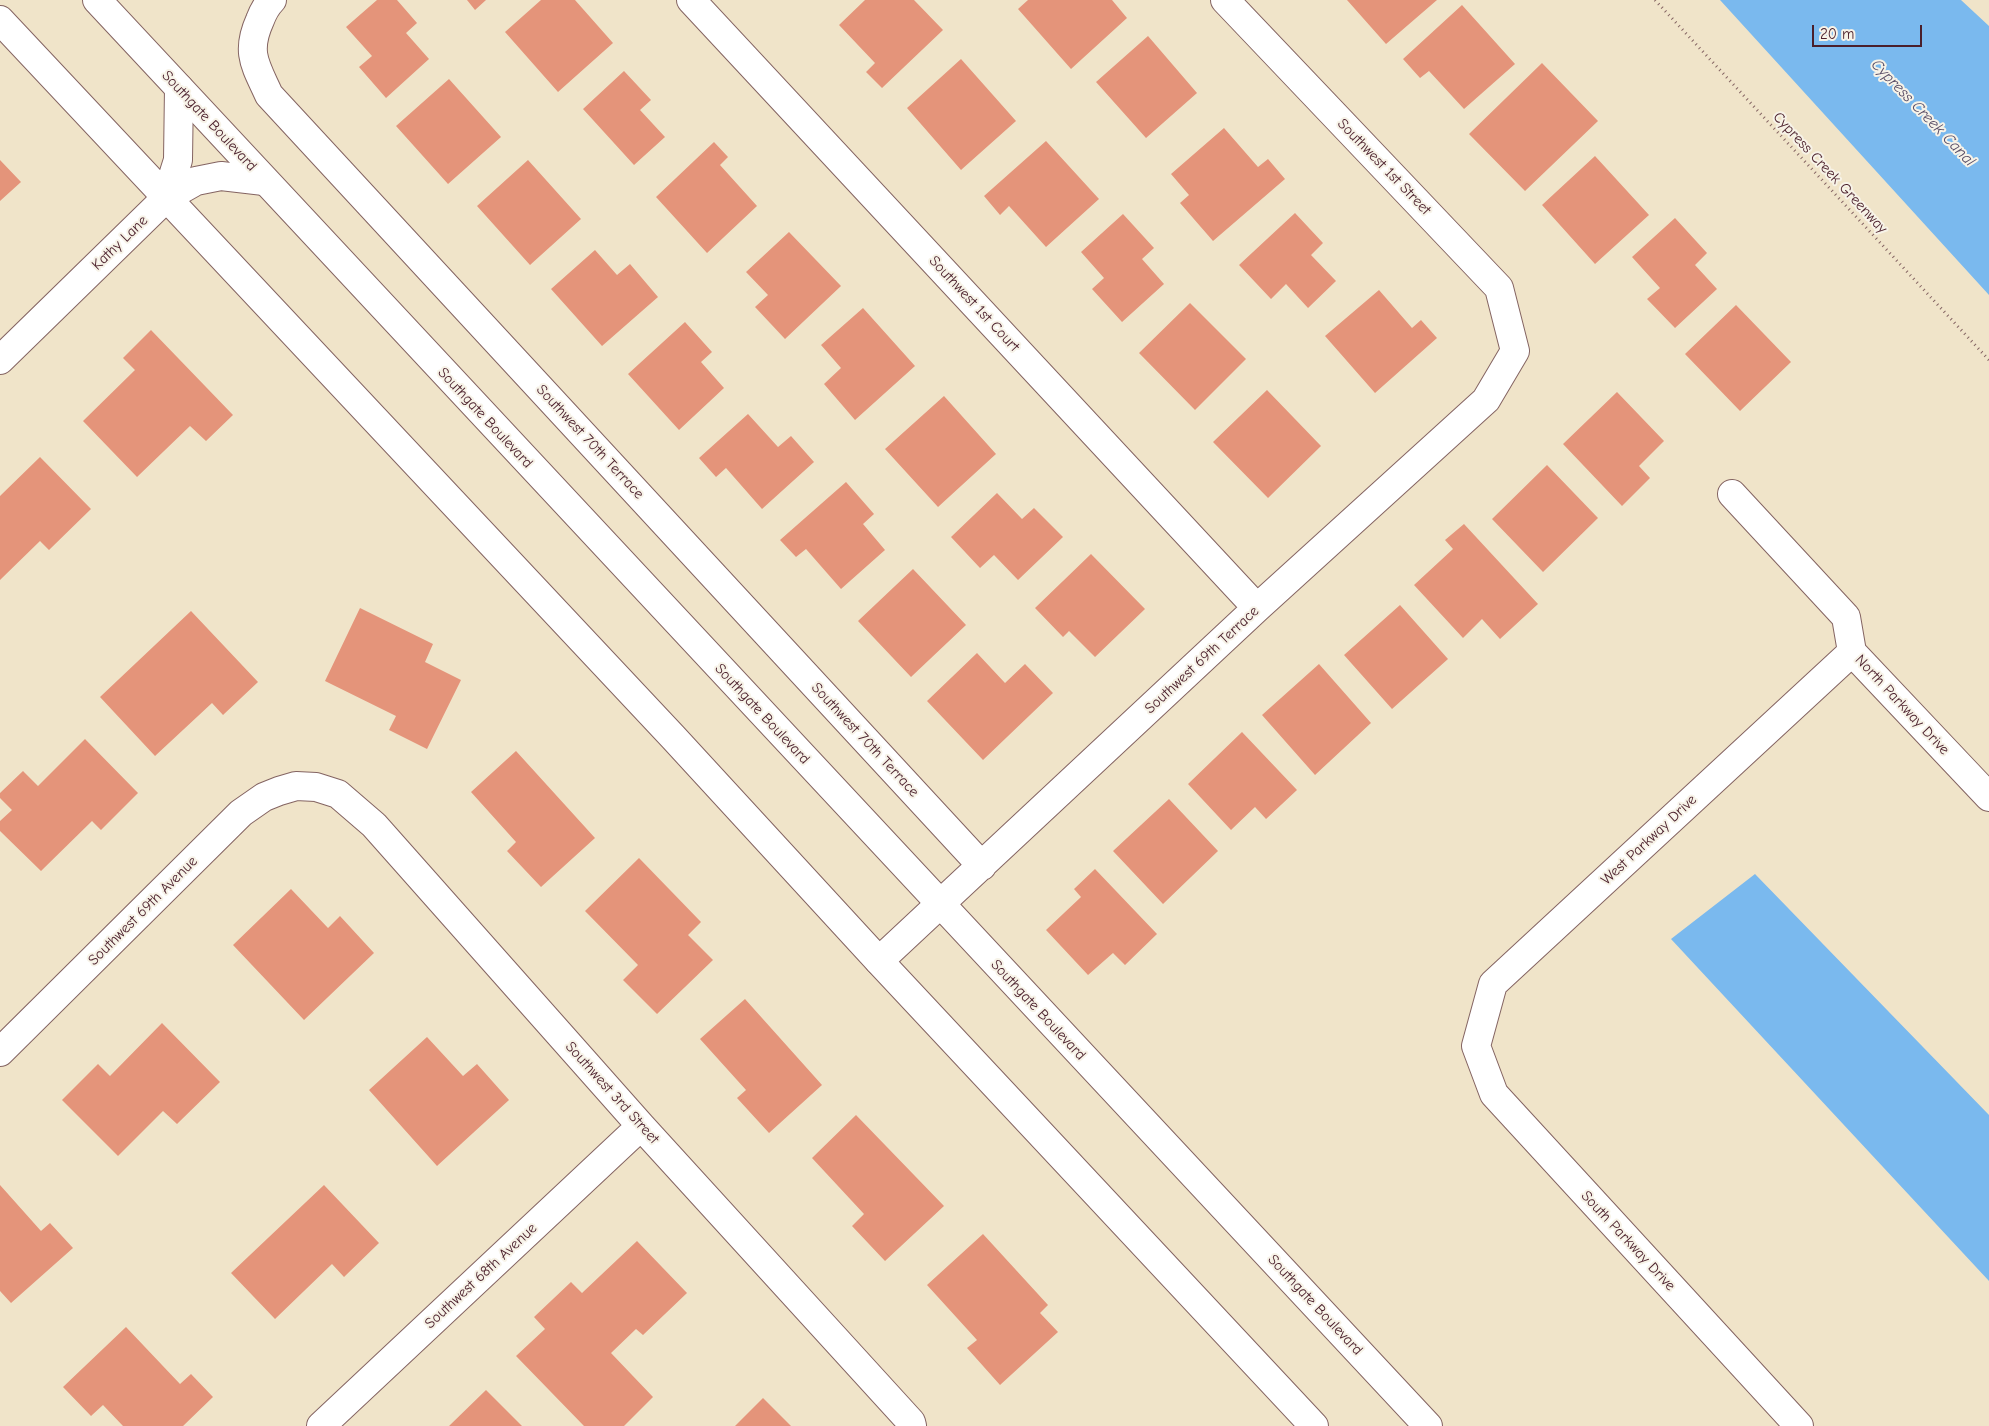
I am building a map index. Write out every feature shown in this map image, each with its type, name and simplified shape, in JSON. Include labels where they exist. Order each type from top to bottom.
[{"type":"street","name":"Southgate Boulevard","points":[[97,0],[1428,1426]]},
{"type":"street","name":"Southwest 70th Terrace","points":[[272,0],[266,5],[253,35],[253,59],[269,95],[982,866]]},
{"type":"street","name":"Southwest 1st Court","points":[[691,0],[1257,608]]},
{"type":"street","name":"Southwest 1st Street","points":[[1225,0],[1499,288],[1515,351]]},
{"type":"street","points":[[0,20],[673,737],[879,961],[1314,1426]]},
{"type":"street","points":[[166,198],[178,160],[179,88]]},
{"type":"street","name":"Kathy Lane","points":[[0,360],[166,198],[196,181],[220,176],[264,180]]},
{"type":"street","name":"Southwest 69th Terrace","points":[[879,961],[1257,608],[1486,400],[1515,351]]},
{"type":"street","name":"North Parkway Drive","points":[[1732,494],[1846,617],[1852,652],[1989,797]]},
{"type":"street","name":"West Parkway Drive","points":[[1476,1046],[1493,984],[1852,652]]},
{"type":"street","name":"Southwest 69th Avenue","points":[[0,1052],[241,813],[264,797],[296,786]]},
{"type":"street","name":"Southwest 3rd Street","points":[[296,786],[316,787],[338,794],[374,825],[641,1126],[912,1426]]},
{"type":"street","name":"South Parkway Drive","points":[[1476,1046],[1494,1094],[1797,1425]]},
{"type":"street","name":"Southwest 68th Avenue","points":[[321,1426],[641,1126]]},
{"type":"path","name":"Cypress Creek Greenway","points":[[1655,0],[1989,360]]},
{"type":"water","name":"Cypress Creek Canal","points":[[1720,0],[1961,0],[1989,26],[1989,295]]},
{"type":"water","points":[[1755,874],[1989,1115],[1989,1281],[1671,939]]},
{"type":"building","points":[[377,0],[397,0],[417,23],[406,33],[429,59],[386,98],[359,67],[372,56],[346,27]]},
{"type":"building","points":[[467,0],[486,0],[475,10]]},
{"type":"building","points":[[541,0],[575,0],[613,43],[558,92],[505,32]]},
{"type":"building","points":[[865,0],[914,0],[943,30],[882,88],[866,72],[875,63],[839,25]]},
{"type":"building","points":[[1028,0],[1112,0],[1127,18],[1071,69],[1018,9]]},
{"type":"building","points":[[1347,0],[1437,0],[1386,44]]},
{"type":"building","points":[[1462,5],[1515,64],[1464,109],[1429,71],[1420,78],[1403,59]]},
{"type":"building","points":[[1148,36],[1197,93],[1146,138],[1096,82]]},
{"type":"building","points":[[961,59],[1016,121],[961,170],[907,108]]},
{"type":"building","points":[[1542,63],[1598,121],[1525,191],[1469,134]]},
{"type":"building","points":[[624,71],[651,100],[640,110],[665,137],[634,165],[583,109]]},
{"type":"building","points":[[449,79],[501,137],[448,184],[396,126]]},
{"type":"building","points":[[1224,128],[1258,167],[1268,159],[1285,179],[1213,241],[1180,203],[1189,195],[1171,174]]},
{"type":"building","points":[[1046,141],[1099,199],[1046,247],[1009,206],[1000,215],[984,196]]},
{"type":"building","points":[[714,142],[728,157],[720,165],[757,206],[707,253],[656,197]]},
{"type":"building","points":[[1595,156],[1649,215],[1595,264],[1542,205]]},
{"type":"building","points":[[0,160],[21,182],[0,201]]},
{"type":"building","points":[[528,160],[581,219],[530,265],[477,206]]},
{"type":"building","points":[[1295,213],[1323,243],[1311,255],[1336,281],[1308,308],[1286,284],[1271,299],[1239,265]]},
{"type":"building","points":[[1123,214],[1154,248],[1142,259],[1164,284],[1122,322],[1092,289],[1104,278],[1081,252]]},
{"type":"building","points":[[1675,218],[1707,253],[1695,265],[1717,289],[1675,328],[1647,299],[1660,288],[1632,257]]},
{"type":"building","points":[[789,232],[841,286],[785,339],[755,307],[768,295],[746,272]]},
{"type":"building","points":[[595,250],[617,275],[630,264],[658,297],[602,346],[551,289]]},
{"type":"building","points":[[1379,290],[1412,328],[1421,320],[1437,338],[1375,393],[1325,336]]},
{"type":"building","points":[[1190,303],[1246,359],[1195,410],[1139,353]]},
{"type":"building","points":[[1736,305],[1791,362],[1740,411],[1685,354]]},
{"type":"building","points":[[863,308],[915,366],[855,420],[824,384],[841,368],[821,345]]},
{"type":"building","points":[[685,322],[712,352],[701,362],[724,388],[679,430],[628,374]]},
{"type":"building","points":[[151,330],[233,415],[206,441],[190,426],[137,477],[83,421],[135,370],[123,358]]},
{"type":"building","points":[[1267,390],[1321,446],[1268,498],[1213,442]]},
{"type":"building","points":[[1617,392],[1664,441],[1639,466],[1650,478],[1622,506],[1563,444]]},
{"type":"building","points":[[944,396],[996,454],[938,507],[885,449]]},
{"type":"building","points":[[748,414],[778,447],[791,436],[814,462],[762,509],[726,468],[716,477],[699,458]]},
{"type":"building","points":[[40,457],[91,509],[49,550],[40,541],[0,580],[0,496]]},
{"type":"building","points":[[1547,465],[1598,518],[1543,572],[1492,519]]},
{"type":"building","points":[[846,482],[874,514],[863,524],[885,550],[841,589],[806,549],[796,557],[780,540]]},
{"type":"building","points":[[997,493],[1022,519],[1034,508],[1063,537],[1018,580],[994,555],[980,568],[951,537]]},
{"type":"building","points":[[1464,524],[1538,604],[1500,639],[1482,619],[1463,638],[1414,585],[1453,549],[1445,540]]},
{"type":"building","points":[[1091,554],[1145,609],[1095,657],[1069,631],[1063,637],[1035,608]]},
{"type":"building","points":[[913,569],[966,625],[911,677],[858,621]]},
{"type":"building","points":[[1400,605],[1448,659],[1392,709],[1344,655]]},
{"type":"building","points":[[360,608],[433,644],[425,662],[461,680],[427,749],[389,730],[396,716],[325,681]]},
{"type":"building","points":[[191,611],[258,682],[223,715],[212,703],[155,756],[100,697]]},
{"type":"building","points":[[977,653],[1005,683],[1025,664],[1053,693],[983,760],[927,701]]},
{"type":"building","points":[[1319,664],[1371,723],[1315,775],[1262,715]]},
{"type":"building","points":[[1242,732],[1297,790],[1266,819],[1255,807],[1231,830],[1188,784]]},
{"type":"building","points":[[85,739],[138,793],[101,830],[92,821],[41,871],[0,831],[0,821],[12,810],[0,798],[0,793],[23,771],[38,786]]},
{"type":"building","points":[[516,751],[595,838],[541,887],[507,851],[516,842],[471,792]]},
{"type":"building","points":[[1169,799],[1218,851],[1163,904],[1113,851]]},
{"type":"building","points":[[639,858],[701,922],[688,935],[713,960],[657,1014],[623,980],[638,965],[585,911]]},
{"type":"building","points":[[1095,869],[1157,934],[1125,965],[1113,953],[1088,975],[1046,930],[1081,897],[1074,889]]},
{"type":"building","points":[[291,889],[328,928],[340,916],[374,953],[304,1020],[233,945]]},
{"type":"building","points":[[745,999],[822,1085],[769,1133],[737,1098],[746,1090],[700,1039]]},
{"type":"building","points":[[162,1023],[220,1082],[177,1124],[163,1111],[118,1156],[62,1100],[98,1064],[110,1076]]},
{"type":"building","points":[[427,1037],[463,1076],[477,1064],[509,1100],[437,1166],[369,1090]]},
{"type":"building","points":[[856,1115],[944,1206],[885,1261],[852,1226],[864,1214],[812,1158]]},
{"type":"building","points":[[0,1185],[41,1231],[50,1223],[73,1248],[11,1303],[0,1291]]},
{"type":"building","points":[[324,1185],[379,1243],[344,1277],[332,1264],[275,1319],[231,1273]]},
{"type":"building","points":[[983,1234],[1048,1305],[1040,1313],[1058,1332],[1000,1385],[967,1348],[977,1340],[927,1285]]},
{"type":"building","points":[[637,1241],[687,1293],[643,1335],[636,1329],[611,1353],[653,1397],[624,1426],[584,1426],[516,1356],[545,1329],[534,1317],[571,1282],[582,1293]]},
{"type":"building","points":[[126,1327],[180,1384],[191,1374],[213,1397],[183,1426],[123,1426],[103,1405],[91,1416],[63,1387]]},
{"type":"building","points":[[486,1390],[522,1426],[449,1426]]},
{"type":"building","points":[[763,1398],[791,1426],[735,1426]]}]
